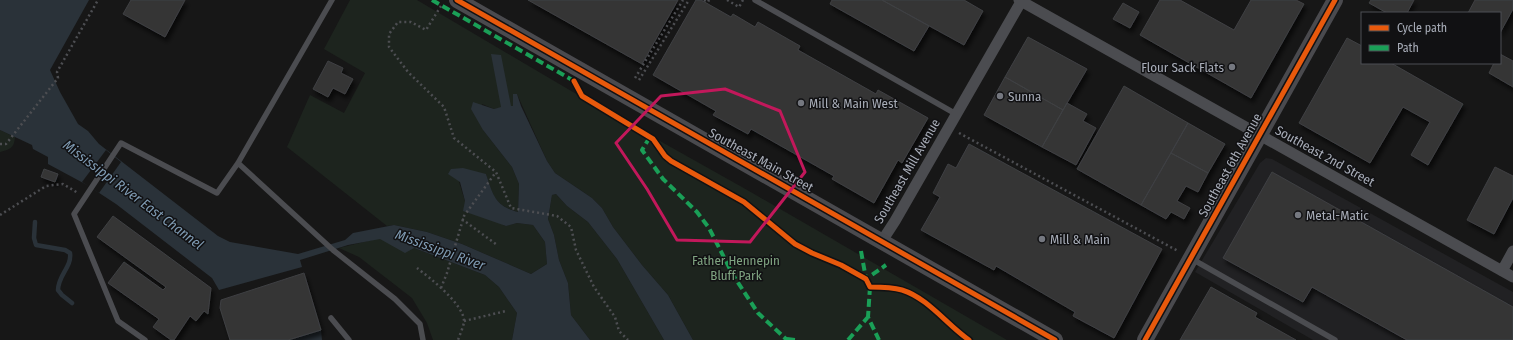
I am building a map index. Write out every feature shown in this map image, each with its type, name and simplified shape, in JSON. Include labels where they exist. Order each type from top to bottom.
[{"type":"street","name":"Southeast Main Street","points":[[457,0],[1055,340]]},
{"type":"street","name":"Southeast Mill Avenue","points":[[882,241],[895,221],[1021,0]]},
{"type":"street","name":"Southeast 2nd Street","points":[[1021,0],[1513,277]]},
{"type":"street","name":"Southeast 6th Avenue","points":[[1145,340],[1335,0]]},
{"type":"street","points":[[1502,271],[1513,251]]},
{"type":"lane","points":[[145,340],[118,321],[74,214],[121,143],[217,194],[238,163],[332,0]]},
{"type":"lane","points":[[755,0],[956,114]]},
{"type":"lane","points":[[238,163],[333,250],[395,299],[411,314],[420,324],[423,340]]},
{"type":"lane","points":[[1190,258],[1335,340]]},
{"type":"lane","points":[[332,318],[349,340]]},
{"type":"path","points":[[0,144],[6,144],[10,140],[58,78],[57,72],[98,0]]},
{"type":"path","points":[[635,78],[683,0]]},
{"type":"path","points":[[639,80],[689,0]]},
{"type":"path","points":[[704,0],[708,2],[709,0]]},
{"type":"path","points":[[727,0],[739,7],[743,0]]},
{"type":"path","points":[[441,6],[426,30],[411,22],[398,22],[389,34],[389,47],[408,72],[444,107],[454,138],[496,172],[511,208],[557,216],[571,227],[576,250],[591,281],[615,317],[620,330],[628,340]]},
{"type":"path","points":[[949,127],[1190,258]]},
{"type":"path","points":[[441,288],[447,273],[460,223],[493,174],[496,172]]},
{"type":"path","points":[[0,215],[46,186],[63,184],[86,196]]},
{"type":"path","points":[[463,218],[497,245]]},
{"type":"path","points":[[417,268],[441,288],[461,310],[464,321],[458,340]]},
{"type":"path","points":[[464,321],[506,311]]},
{"type":"highlighted area","points":[[725,89],[780,111],[805,172],[750,242],[677,240],[647,189],[616,143],[661,96]]},
{"type":"shaded area","name":"Metal-Matic","points":[[1266,158],[1272,159],[1513,292],[1513,340],[1313,340],[1195,272],[1260,163]]},
{"type":"green space","name":"Father Hennepin Bluff Park","points":[[350,0],[417,0],[578,95],[749,191],[1007,340],[693,340],[668,295],[642,265],[613,227],[602,208],[592,198],[555,173],[547,161],[517,94],[513,94],[513,106],[494,109],[482,104],[483,130],[512,167],[519,184],[518,212],[504,206],[496,199],[486,174],[459,182],[465,201],[505,226],[517,223],[533,225],[545,242],[547,264],[531,274],[462,244],[427,232],[394,225],[387,226],[287,147],[310,95],[344,113],[365,73],[324,49]]},
{"type":"green space","points":[[0,130],[15,137],[14,144],[11,148],[0,152]]},
{"type":"green space","points":[[556,194],[567,206],[588,222],[617,259],[664,340],[590,340],[571,315],[568,283],[559,260],[554,235],[548,219],[552,195]]},
{"type":"green space","points":[[380,238],[414,248],[485,275],[499,287],[517,313],[512,340],[433,340],[427,323],[412,298],[359,257],[339,248]]},
{"type":"water","points":[[0,0],[89,0],[50,70],[60,92],[78,124],[88,131],[99,144],[218,236],[230,242],[298,254],[345,240],[353,233],[394,225],[427,232],[462,244],[531,274],[547,264],[545,242],[533,225],[517,223],[506,226],[463,211],[465,201],[460,182],[448,174],[451,169],[463,168],[486,174],[496,199],[510,210],[518,212],[519,184],[512,167],[483,130],[471,109],[473,102],[494,109],[501,107],[491,54],[501,55],[511,106],[513,106],[513,94],[517,94],[521,106],[547,161],[555,173],[592,198],[602,208],[613,227],[642,265],[668,295],[693,340],[664,340],[617,259],[588,222],[567,206],[556,194],[552,195],[548,219],[554,235],[559,260],[568,283],[571,315],[590,340],[512,340],[517,313],[499,287],[485,275],[414,248],[405,253],[380,239],[348,245],[300,260],[302,267],[219,290],[212,278],[116,204],[87,185],[48,164],[48,157],[33,149],[32,145],[0,130]]},
{"type":"water","points":[[321,330],[322,340],[288,340]]},
{"type":"pier","points":[[106,150],[121,162],[99,193],[82,182]]},
{"type":"building","points":[[131,0],[185,0],[165,37],[123,14]]},
{"type":"building","points":[[528,0],[678,0],[642,64]]},
{"type":"building","name":"Mill & Main West","points":[[696,0],[701,0],[731,17],[733,14],[755,27],[758,22],[800,46],[798,50],[876,94],[878,90],[928,118],[902,163],[898,160],[874,203],[832,179],[834,176],[751,129],[748,134],[713,115],[716,111],[653,75]]},
{"type":"building","points":[[832,0],[882,0],[929,26],[914,51],[830,4]]},
{"type":"building","points":[[882,0],[964,0],[983,11],[964,45]]},
{"type":"building","name":"Flour Sack Flats","points":[[1160,0],[1180,0],[1234,30],[1251,0],[1296,0],[1304,4],[1251,98],[1140,35]]},
{"type":"building","points":[[1371,0],[1414,0],[1408,12],[1385,12],[1369,3]]},
{"type":"building","points":[[1475,0],[1513,0],[1513,9],[1501,31],[1501,12],[1469,12]]},
{"type":"building","points":[[1123,3],[1139,12],[1130,28],[1113,19]]},
{"type":"building","points":[[1028,37],[1087,69],[1063,110],[1005,77]]},
{"type":"building","points":[[1347,38],[1361,45],[1361,64],[1393,64],[1463,104],[1428,165],[1411,155],[1430,122],[1403,107],[1370,163],[1299,123]]},
{"type":"building","points":[[1501,55],[1513,61],[1513,87],[1489,73],[1494,64],[1501,64]]},
{"type":"building","points":[[328,61],[343,68],[341,73],[353,79],[345,94],[333,88],[328,97],[313,89]]},
{"type":"building","points":[[1005,77],[1063,110],[1042,147],[984,115]]},
{"type":"building","points":[[1124,86],[1188,123],[1141,205],[1077,169]]},
{"type":"building","points":[[1067,103],[1087,114],[1083,121],[1096,128],[1076,165],[1042,147]]},
{"type":"building","points":[[1188,123],[1225,144],[1208,173],[1171,153]]},
{"type":"building","name":"Mill & Main","points":[[969,144],[1162,249],[1114,338],[1073,316],[1075,312],[996,266],[994,270],[921,230],[940,197],[933,193],[948,164],[956,168]]},
{"type":"building","points":[[1171,153],[1208,173],[1198,192],[1186,186],[1177,201],[1190,208],[1184,219],[1171,212],[1166,219],[1141,205]]},
{"type":"building","points":[[1495,167],[1513,176],[1513,198],[1494,234],[1467,220]]},
{"type":"building","points":[[44,169],[58,174],[55,182],[41,177]]},
{"type":"building","name":"Metal-Matic","points":[[1272,172],[1513,307],[1513,340],[1407,340],[1312,287],[1303,302],[1223,258]]},
{"type":"building","points":[[113,216],[211,288],[208,314],[204,311],[196,321],[190,316],[174,340],[171,340],[153,327],[159,319],[108,283],[124,262],[163,290],[166,287],[97,237]]},
{"type":"building","points":[[304,273],[321,330],[288,340],[230,340],[220,308],[221,300]]},
{"type":"building","points":[[1211,287],[1257,313],[1255,317],[1296,340],[1180,340]]},
{"type":"waterway","points":[[35,222],[34,238],[36,245],[65,250],[70,253],[69,263],[60,280],[58,290],[72,303]]},
{"type":"marked path","points":[[432,0],[574,81]]},
{"type":"marked path","points":[[650,137],[642,150],[663,179],[697,212],[709,228],[733,275],[758,313],[787,340]]},
{"type":"marked path","points":[[861,251],[866,279],[886,265]]},
{"type":"marked path","points":[[870,287],[868,317],[879,340]]},
{"type":"marked path","points":[[848,340],[868,317]]},
{"type":"marked path","points":[[787,339],[796,340]]},
{"type":"cycle path","points":[[457,0],[1055,340]]},
{"type":"cycle path","points":[[1145,340],[1335,0]]},
{"type":"cycle path","points":[[574,81],[582,96],[653,139],[665,156],[671,161],[744,202],[795,244],[841,265],[866,279],[870,287],[894,288],[911,294],[929,305],[969,340]]},
{"type":"place","name":"Flour Sack Flats","points":[[1232,67]]},
{"type":"place","name":"Sunna","points":[[1000,96]]},
{"type":"place","name":"Mill & Main West","points":[[801,103]]},
{"type":"place","name":"Metal-Matic","points":[[1298,215]]},
{"type":"place","name":"Mill & Main","points":[[1042,239]]},
{"type":"water label","name":"Mississippi River East Channel","points":[[133,195]]},
{"type":"water label","name":"Mississippi River","points":[[440,250]]}]
